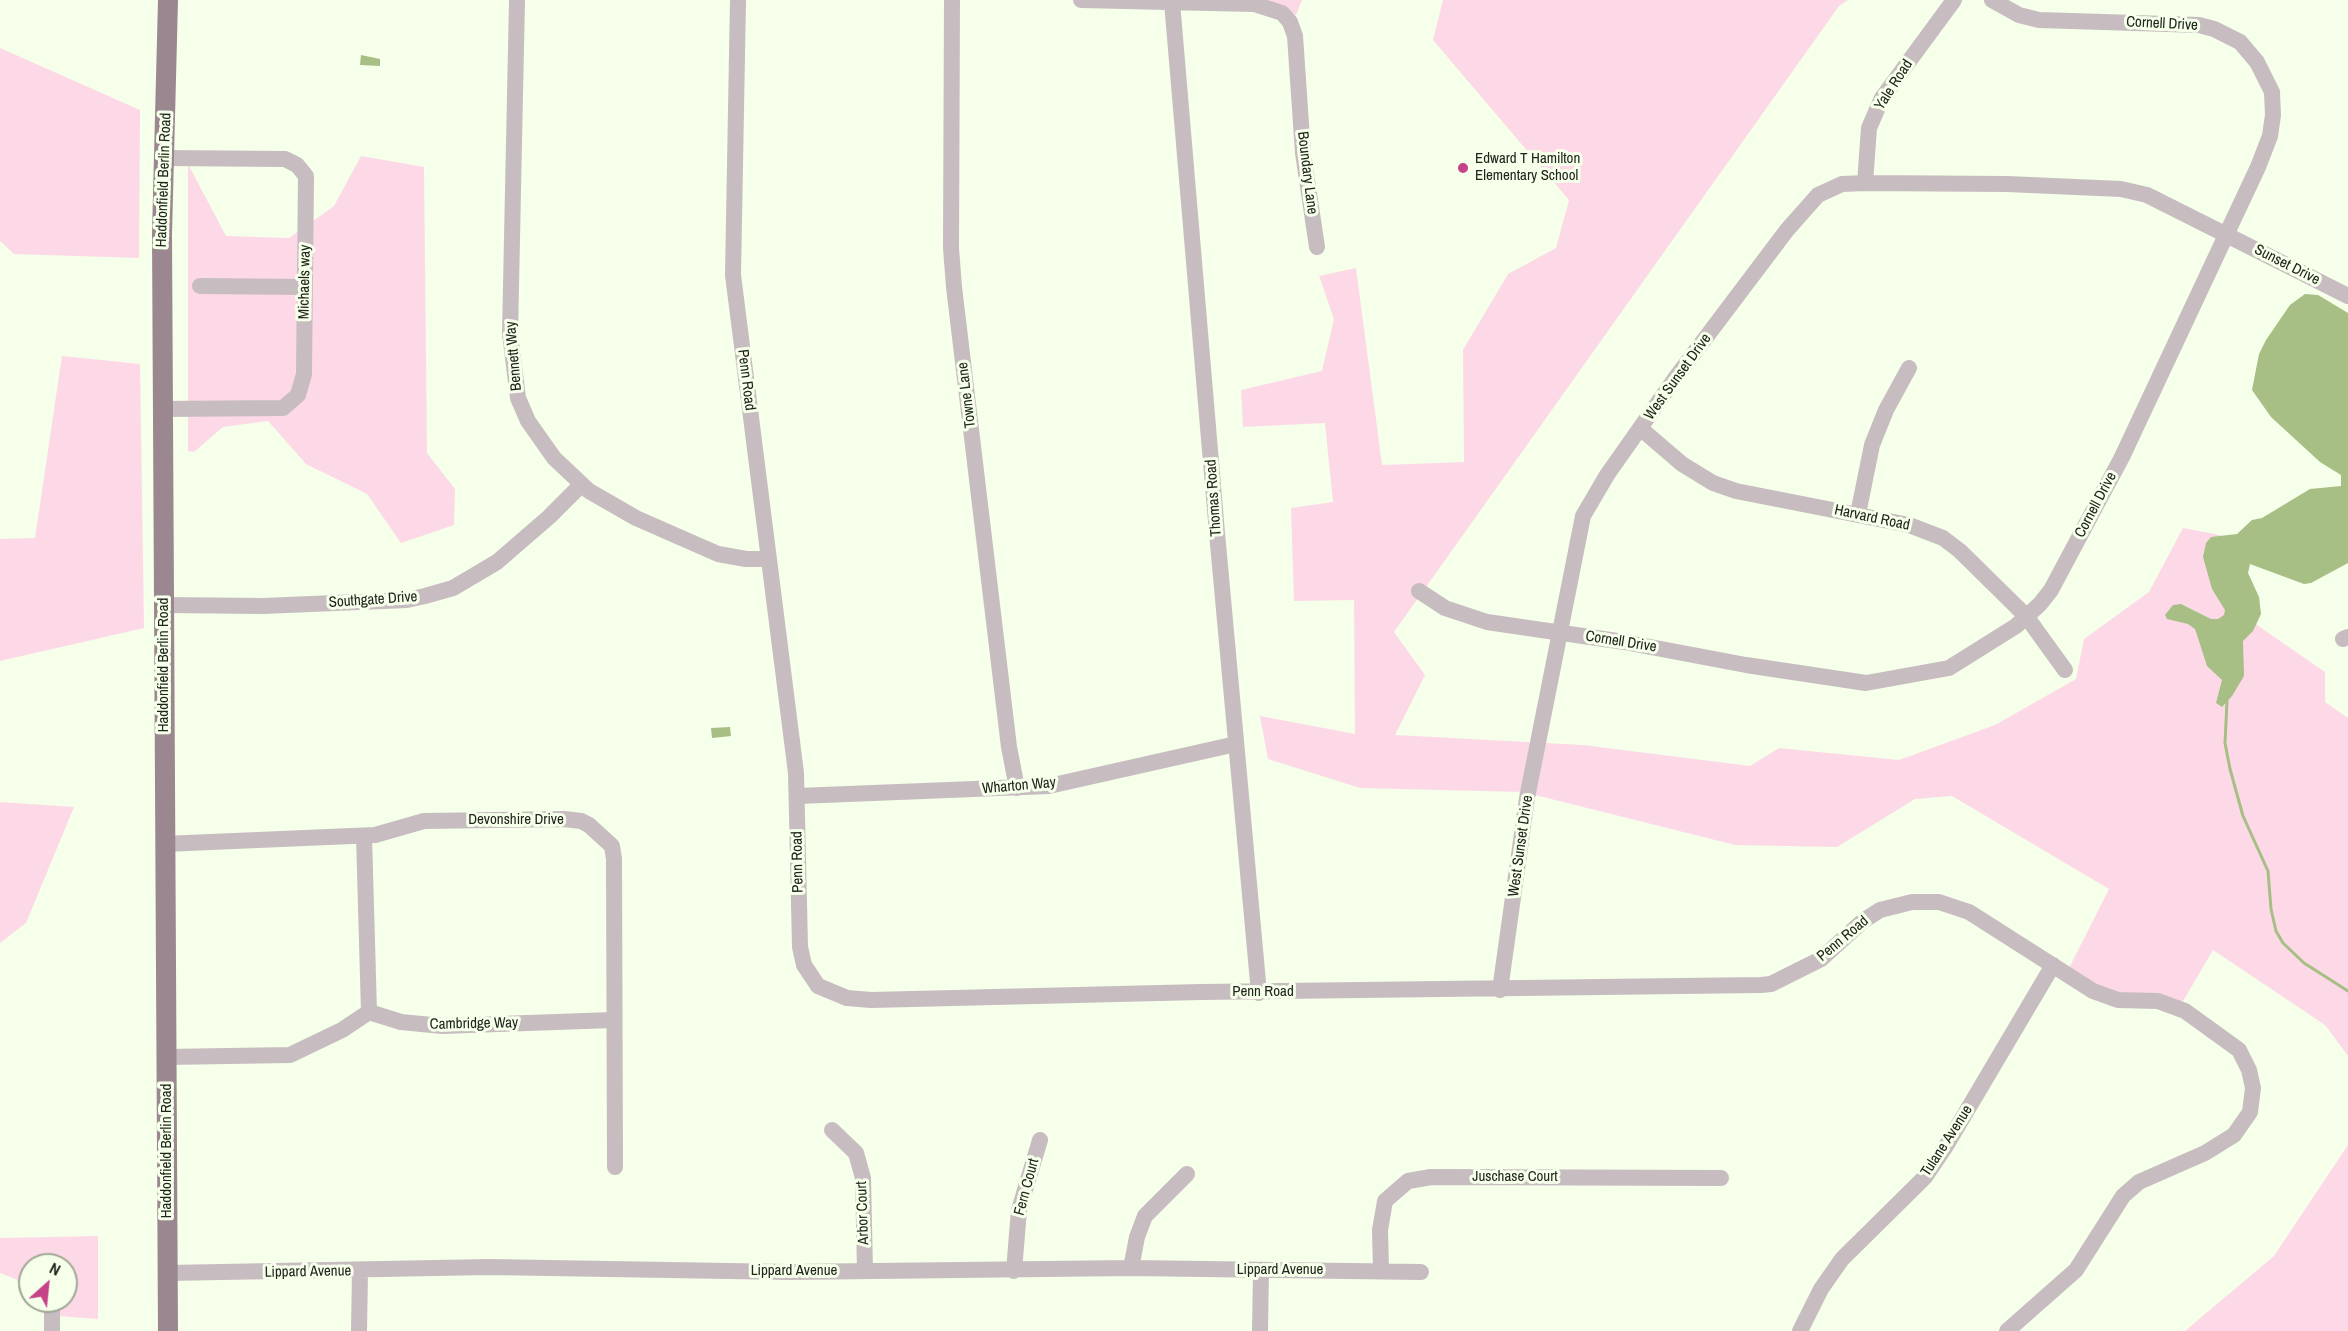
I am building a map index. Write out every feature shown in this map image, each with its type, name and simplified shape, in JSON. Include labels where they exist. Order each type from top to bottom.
[{"type":"main road","name":"Haddonfield Berlin Road","points":[[168,0],[162,192],[168,1331]]},
{"type":"street","name":"Bennett Way","points":[[517,0],[510,322],[513,368],[518,398],[528,421],[554,458],[581,485],[636,518],[718,554],[746,559],[768,559]]},
{"type":"street","name":"Penn Road","points":[[738,0],[733,275],[798,796],[800,947],[809,975],[818,986],[847,998],[871,1000],[1771,984],[1821,959],[1863,921],[1880,910],[1912,902],[1940,902],[1969,912],[2093,991],[2118,1000],[2158,1001],[2185,1011],[2239,1050],[2249,1070],[2253,1088],[2250,1112],[2234,1135],[2205,1153],[2139,1182],[2122,1196],[2076,1270],[2007,1331]]},
{"type":"street","name":"Towne Lane","points":[[952,0],[951,248],[954,287],[1008,735],[1017,788]]},
{"type":"street","name":"Boundary Lane","points":[[1081,0],[1254,4],[1282,13],[1290,22],[1295,36],[1303,153],[1317,247]]},
{"type":"street","name":"Yale Road","points":[[1865,183],[1869,128],[1882,98],[1954,0]]},
{"type":"street","name":"Cornell Drive","points":[[1419,591],[1463,616],[1487,622],[1624,642],[1758,667],[1866,683],[1949,668],[1981,650],[2026,616],[2051,590],[2122,457],[2258,167],[2270,136],[2273,115],[2272,92],[2257,62],[2240,42],[2199,25],[2039,20],[2019,15],[1992,0]]},
{"type":"street","name":"Thomas Road","points":[[1172,2],[1259,993]]},
{"type":"street","name":"Michaels way","points":[[162,409],[283,408],[298,395],[304,374],[306,176],[297,165],[285,159],[164,158]]},
{"type":"street","name":"West Sunset Drive","points":[[1500,990],[1527,798],[1583,516],[1606,475],[1808,204],[1828,189],[1842,184],[2007,184],[2121,189],[2146,195],[2225,234]]},
{"type":"street","name":"Sunset Drive","points":[[2225,234],[2348,296]]},
{"type":"street","points":[[200,286],[305,287]]},
{"type":"street","points":[[1858,514],[1872,445],[1886,410],[1909,368]]},
{"type":"street","name":"Harvard Road","points":[[1640,428],[1682,464],[1713,483],[1736,491],[1909,525],[1943,538],[1960,551],[2026,616],[2065,670]]},
{"type":"street","name":"Southgate Drive","points":[[164,605],[263,606],[406,600],[453,588],[497,562],[549,517],[581,485]]},
{"type":"street","name":"Wharton Way","points":[[798,796],[1048,786],[1236,744]]},
{"type":"street","name":"Devonshire Drive","points":[[164,844],[364,836],[424,821],[564,819],[581,820],[590,825],[612,846],[614,860],[615,1167]]},
{"type":"street","points":[[167,1057],[290,1055],[342,1030],[369,1012],[364,836]]},
{"type":"street","name":"Tulane Avenue","points":[[1800,1331],[1821,1289],[1842,1259],[1925,1177],[1941,1154],[2053,965]]},
{"type":"street","name":"Cambridge Way","points":[[369,1012],[401,1022],[442,1026],[613,1020]]},
{"type":"street","name":"Arbor Court","points":[[832,1130],[856,1153],[863,1178],[864,1271]]},
{"type":"street","name":"Fern Court","points":[[1014,1271],[1019,1210],[1040,1140]]},
{"type":"street","points":[[1131,1268],[1137,1237],[1145,1216],[1186,1174]]},
{"type":"street","name":"Juschase Court","points":[[1381,1270],[1380,1230],[1385,1201],[1408,1181],[1431,1177],[1721,1178]]},
{"type":"street","name":"Lippard Avenue","points":[[168,1273],[489,1267],[864,1271],[1131,1268],[1421,1272]]},
{"type":"street","points":[[1260,1331],[1261,1270]]},
{"type":"street","points":[[359,1331],[360,1271]]},
{"type":"street","points":[[52,1313],[52,1331]]},
{"type":"shaded area","points":[[1270,0],[1302,0],[1296,15],[1270,5]]},
{"type":"shaded area","points":[[1443,0],[1848,0],[1839,6],[1394,632],[1425,675],[1395,735],[1583,745],[1750,766],[1779,748],[1899,760],[1995,725],[2076,679],[2084,639],[2149,592],[2183,528],[2220,535],[2257,625],[2325,672],[2325,702],[2348,718],[2348,1056],[2325,1025],[2213,950],[2179,1008],[2092,993],[2066,974],[2109,889],[1952,796],[1915,799],[1837,847],[1735,845],[1523,792],[1360,788],[1268,759],[1260,716],[1355,734],[1354,600],[1294,601],[1291,508],[1333,502],[1325,423],[1243,427],[1241,390],[1322,371],[1334,319],[1319,276],[1356,268],[1382,465],[1464,462],[1463,350],[1508,274],[1556,248],[1569,200],[1433,40]]},
{"type":"shaded area","points":[[0,48],[140,110],[139,258],[14,254],[0,241]]},
{"type":"shaded area","points":[[361,55],[380,59],[380,66],[360,65]]},
{"type":"shaded area","points":[[361,156],[424,167],[427,453],[455,489],[454,525],[401,543],[367,494],[306,464],[268,421],[223,427],[194,452],[188,451],[188,164],[226,236],[289,238],[334,206]]},
{"type":"shaded area","points":[[2305,294],[2318,295],[2348,313],[2348,563],[2311,583],[2304,584],[2250,564],[2248,573],[2259,597],[2261,614],[2253,631],[2243,641],[2244,676],[2222,707],[2216,703],[2222,680],[2207,666],[2195,629],[2188,624],[2167,619],[2165,615],[2173,605],[2181,604],[2211,619],[2218,619],[2224,615],[2225,610],[2212,589],[2203,557],[2206,543],[2211,537],[2237,534],[2252,520],[2262,518],[2310,489],[2341,486],[2341,475],[2320,462],[2271,417],[2252,390],[2259,354],[2266,340],[2290,305]]},
{"type":"shaded area","points":[[62,356],[140,364],[144,628],[0,661],[0,539],[35,538]]},
{"type":"shaded area","points":[[730,727],[731,736],[712,738],[711,728]]},
{"type":"shaded area","points":[[0,802],[74,807],[26,923],[0,943]]},
{"type":"shaded area","points":[[2348,1145],[2348,1331],[2185,1331],[2274,1256]]},
{"type":"shaded area","points":[[98,1236],[98,1319],[45,1315],[45,1313],[78,1313],[78,1253],[18,1253],[18,1280],[0,1273],[0,1238]]},
{"type":"waterway","points":[[2227,701],[2225,743],[2230,769],[2243,816],[2268,871],[2271,909],[2276,931],[2283,943],[2304,963],[2348,991]]},
{"type":"place","name":"Edward T Hamilton Elementary School","points":[[1463,168]]}]
